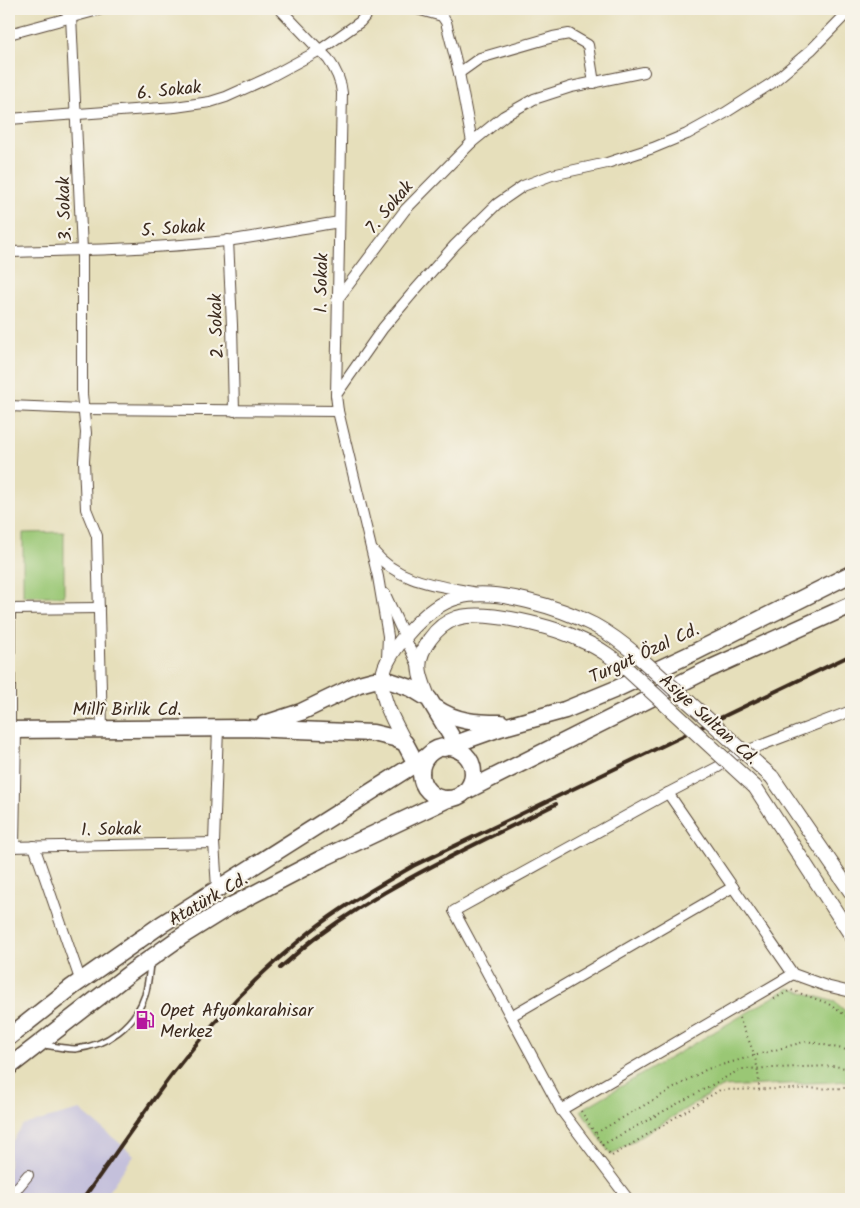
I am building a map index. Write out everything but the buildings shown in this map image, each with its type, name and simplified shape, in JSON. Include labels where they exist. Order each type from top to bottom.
[{"type":"main road","name":"Turgut Özal Cd.","points":[[453,747],[518,723],[565,710],[616,689],[851,574]]},
{"type":"main road","name":"Asiye Sultan Cd.","points":[[382,680],[386,664],[400,641],[439,605],[458,597],[481,594],[515,598],[580,618],[609,634],[640,658],[772,776],[851,892]]},
{"type":"main road","points":[[518,723],[469,722],[450,716],[399,683],[382,680],[383,692],[388,708],[405,743],[421,765],[422,781],[432,794],[439,798],[457,797],[707,670],[851,605]]},
{"type":"main road","name":"Asiye Sultan Cd.","points":[[418,666],[426,643],[440,627],[457,618],[478,616],[500,618],[566,633],[599,649],[628,670],[755,786],[851,935]]},
{"type":"main road","points":[[418,666],[423,685],[453,747],[470,760],[472,777],[470,785],[464,792]]},
{"type":"main road","name":"Millî Birlik Cd.","points":[[245,728],[283,719],[346,689],[367,681],[382,680]]},
{"type":"main road","name":"Millî Birlik Cd.","points":[[11,730],[245,728],[374,733],[405,743]]},
{"type":"main road","points":[[421,765],[432,752],[453,747]]},
{"type":"main road","name":"Atatürk Cd.","points":[[9,1037],[162,924],[217,888],[421,765]]},
{"type":"main road","name":"Atatürk Cd.","points":[[9,1067],[151,958],[227,908],[321,859],[448,798]]},
{"type":"street","points":[[9,34],[69,12],[102,9]]},
{"type":"street","name":"1. Sokak","points":[[280,9],[320,50],[338,75],[342,93],[336,395],[338,411],[378,577]]},
{"type":"street","name":"6. Sokak","points":[[9,119],[175,107],[210,102],[268,78],[320,50],[360,22],[371,9]]},
{"type":"street","points":[[417,9],[442,16],[446,22],[459,73],[472,142]]},
{"type":"street","points":[[336,395],[384,328],[416,289],[497,204],[523,186],[552,175],[607,164],[687,134],[725,113],[772,83],[811,50],[851,9]]},
{"type":"street","name":"3. Sokak","points":[[69,12],[82,250],[82,394],[86,433],[84,461],[86,509],[97,536],[102,729]]},
{"type":"street","points":[[459,73],[480,58],[527,43],[569,34],[588,44],[594,83]]},
{"type":"street","name":"7. Sokak","points":[[337,300],[404,210],[472,142],[504,116],[534,99],[571,87],[644,72]]},
{"type":"street","name":"5. Sokak","points":[[9,252],[82,250],[228,240],[339,222]]},
{"type":"street","name":"2. Sokak","points":[[228,240],[234,411]]},
{"type":"street","points":[[9,406],[83,409],[338,411]]},
{"type":"street","points":[[371,548],[386,565],[406,577],[428,584],[481,594]]},
{"type":"street","points":[[378,577],[400,641],[418,666]]},
{"type":"street","points":[[378,577],[400,641],[418,648],[426,643]]},
{"type":"street","points":[[11,847],[10,609],[99,608]]},
{"type":"street","points":[[628,1199],[561,1110],[454,911],[668,792],[718,767],[733,756],[851,711]]},
{"type":"street","points":[[217,888],[214,843],[218,728]]},
{"type":"street","points":[[668,792],[793,974],[826,986],[851,992]]},
{"type":"street","name":"1. Sokak","points":[[11,847],[214,843]]},
{"type":"street","points":[[34,846],[81,982]]},
{"type":"street","points":[[511,1016],[733,887]]},
{"type":"street","points":[[561,1110],[793,974]]},
{"type":"street","points":[[9,1198],[28,1174]]},
{"type":"lane","points":[[38,1044],[74,1049],[101,1043],[119,1032],[135,1016],[146,994],[151,958]]},
{"type":"path","points":[[774,999],[791,990],[827,1003],[851,1019]]},
{"type":"path","points":[[739,1016],[756,1056],[759,1069],[759,1090]]},
{"type":"path","points":[[595,1134],[707,1069],[808,1042],[851,1051]]},
{"type":"path","points":[[602,1145],[741,1069],[834,1066],[851,1069]]},
{"type":"path","points":[[580,1110],[602,1145],[612,1156],[720,1090],[851,1088]]},
{"type":"shaded area","points":[[80,1110],[134,1155],[103,1199],[9,1199],[9,1146],[23,1125]]},
{"type":"green space","points":[[64,532],[64,596],[23,596],[23,533]]},
{"type":"green space","points":[[789,988],[835,1002],[851,1016],[851,1081],[721,1087],[611,1155],[581,1110]]},
{"type":"railway","points":[[83,1199],[161,1088],[204,1035],[255,980],[292,947],[335,913],[413,866],[851,655]]},
{"type":"railway","points":[[280,968],[318,936],[375,898],[434,865],[556,804]]},
{"type":"place","name":"Opet Afyonkarahisar Merkez","points":[[145,1020]]}]
